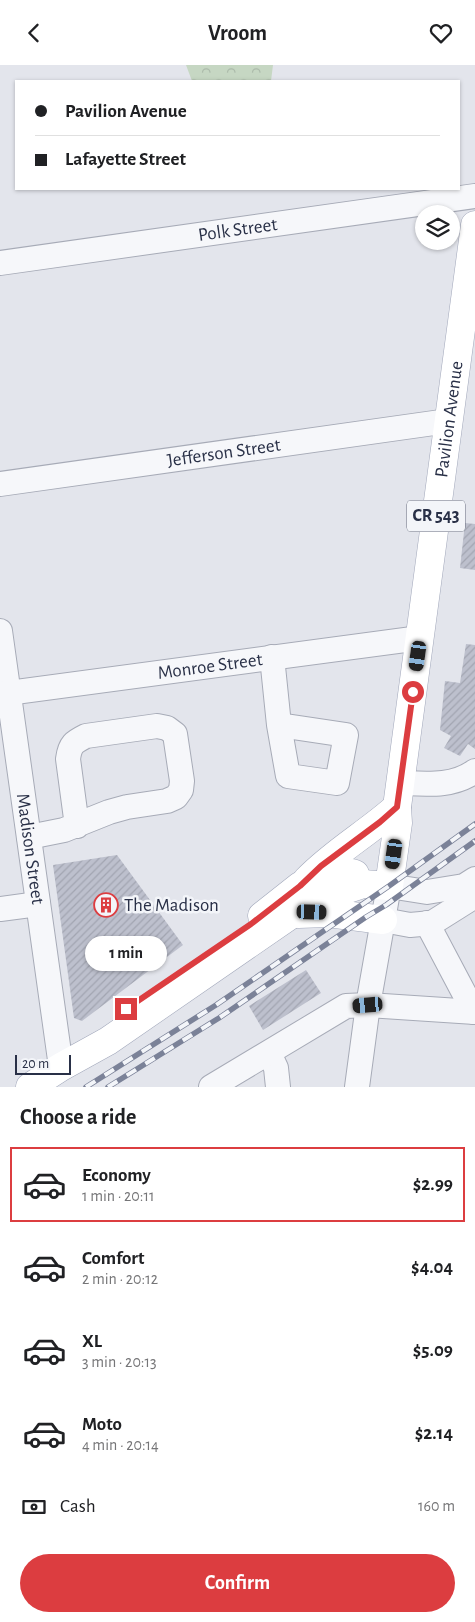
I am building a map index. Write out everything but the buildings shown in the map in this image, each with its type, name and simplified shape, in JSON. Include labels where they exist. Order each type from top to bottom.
[{"type":"main road","name":"Pavilion Avenue","points":[[389,886],[398,823],[399,795],[475,225]]},
{"type":"main road","points":[[61,1067],[96,1030],[156,987],[251,924],[300,886],[321,866],[380,822],[399,795]]},
{"type":"main road","points":[[300,886],[325,877],[352,873],[389,886]]},
{"type":"main road","points":[[30,1087],[108,1041],[292,914],[327,896],[363,884],[389,886]]},
{"type":"main road","points":[[292,914],[328,913],[383,920]]},
{"type":"street","name":"Polk Street","points":[[0,263],[475,196]]},
{"type":"street","name":"Jefferson Street","points":[[0,484],[448,421]]},
{"type":"street","name":"Madison Street","points":[[0,631],[4,693],[29,837],[61,1067]]},
{"type":"street","name":"Monroe Street","points":[[4,693],[420,638]]},
{"type":"street","points":[[272,657],[279,725]]},
{"type":"street","points":[[29,837],[64,830],[77,826],[118,810],[167,801],[176,797],[181,790],[182,781],[175,734],[167,728],[157,726],[86,736],[76,741],[69,748],[68,759],[77,826]]},
{"type":"street","points":[[399,795],[453,782],[475,771]]},
{"type":"street","points":[[389,886],[427,892],[464,886],[475,879]]},
{"type":"street","name":"Pavilion Avenue","points":[[357,1087],[368,1005],[389,886]]},
{"type":"street","points":[[383,920],[410,925],[432,923],[475,896]]},
{"type":"street","points":[[0,909],[38,904]]},
{"type":"street","points":[[427,923],[474,1012]]},
{"type":"street","points":[[211,1087],[346,1006],[368,1005],[474,1012]]},
{"type":"street","points":[[269,1053],[276,1068],[278,1087]]},
{"type":"green space","points":[[186,65],[273,65],[271,80],[192,80]]},
{"type":"railway","points":[[86,1087],[216,1005],[389,886],[475,824]]},
{"type":"railway","points":[[108,1087],[219,1018],[386,905],[475,841]]},
{"type":"place","name":"The Madison","points":[[106,905]]},
{"type":"route","points":[[126,1009],[251,924],[397,807],[413,692]]}]
